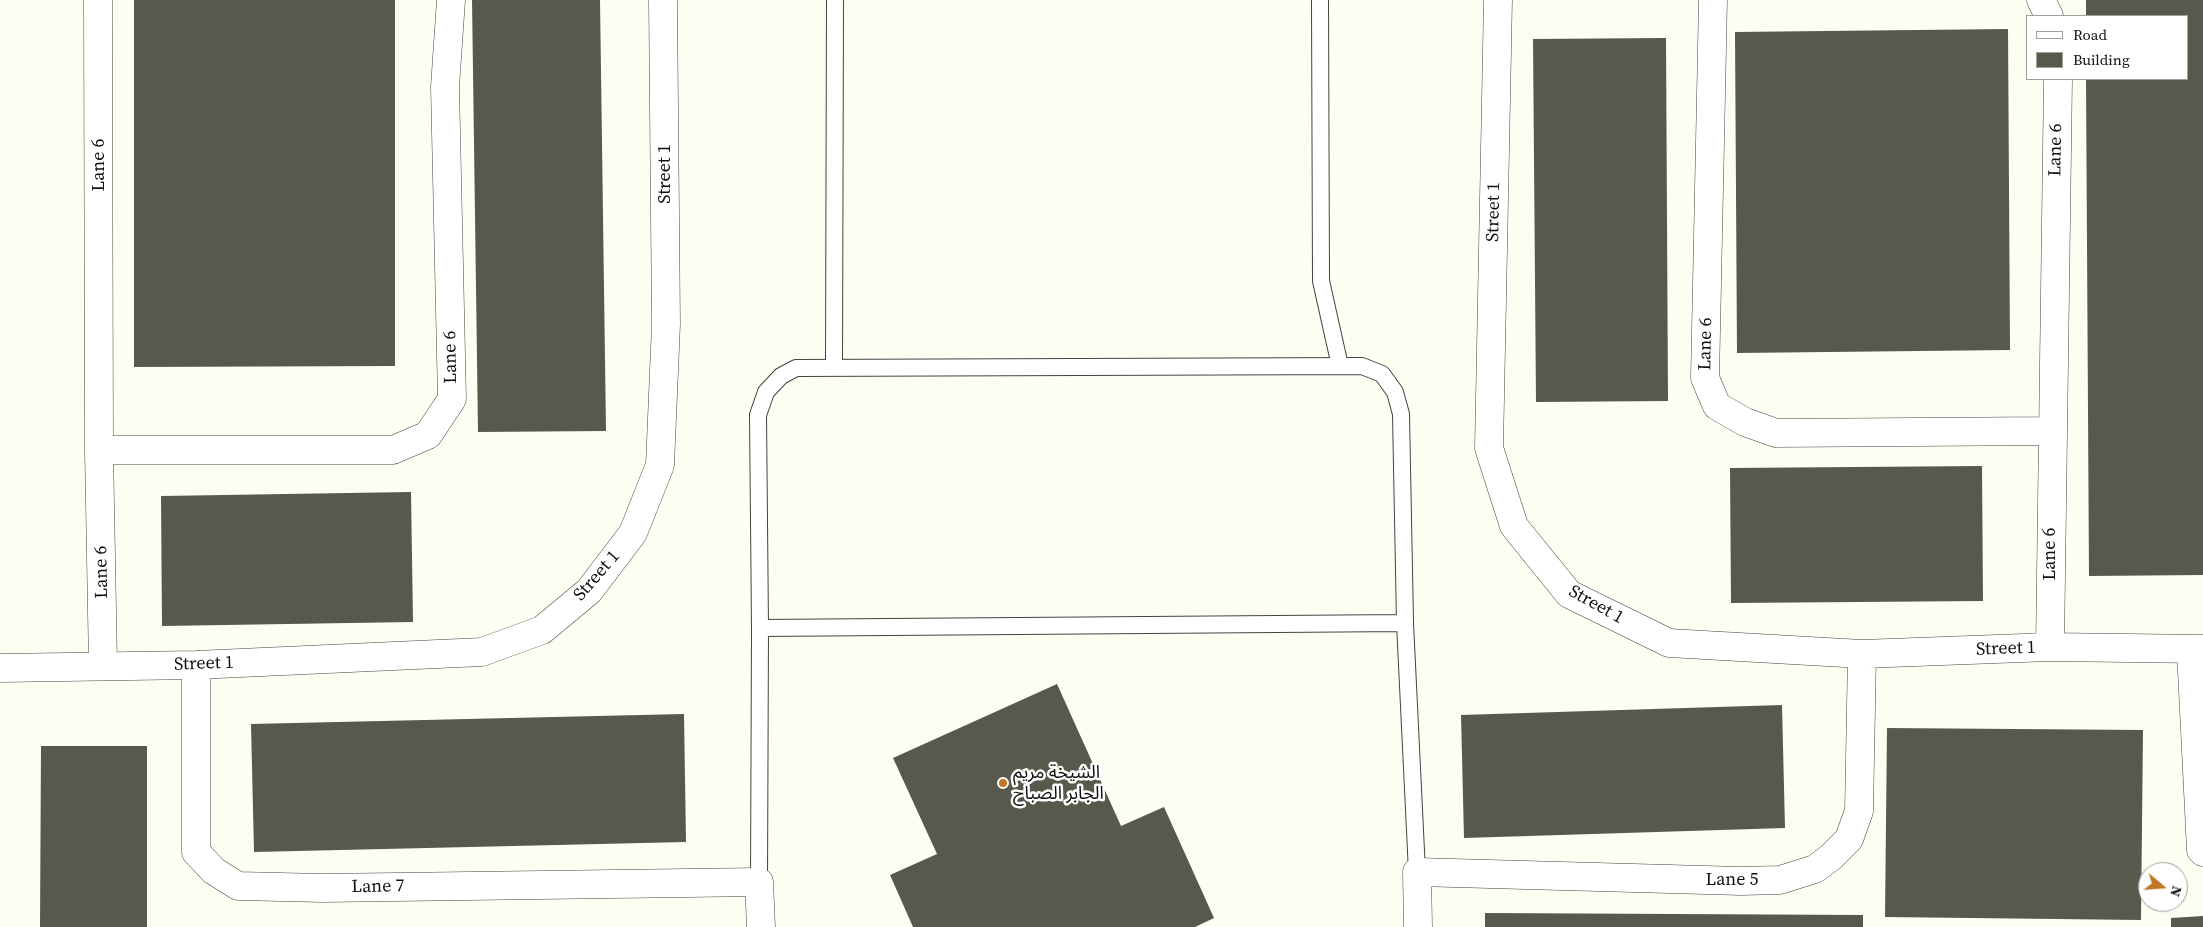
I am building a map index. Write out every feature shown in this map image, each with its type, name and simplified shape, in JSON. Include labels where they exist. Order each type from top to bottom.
[{"type":"street","name":"Lane 6","points":[[98,0],[99,450],[103,665]]},
{"type":"street","name":"Lane 6","points":[[99,450],[393,450],[428,435],[452,399],[445,87],[451,0]]},
{"type":"street","name":"Street 1","points":[[0,668],[196,665],[482,652],[542,630],[589,591],[634,532],[660,465],[666,324],[663,0]]},
{"type":"street","name":"Street 1","points":[[1498,0],[1489,448],[1514,526],[1569,594],[1669,643],[1862,654],[2050,647],[2197,649]]},
{"type":"street","name":"Lane 6","points":[[1713,0],[1705,378],[1718,406],[1745,422],[1776,433],[2051,431]]},
{"type":"street","points":[[2041,0],[2048,15]]},
{"type":"street","name":"Lane 6","points":[[2050,647],[2051,431],[2058,80]]},
{"type":"street","points":[[2197,649],[2201,850],[2203,852]]},
{"type":"street","name":"Lane 5","points":[[1417,872],[1741,881],[1780,880],[1815,869],[1831,857],[1849,839],[1859,811],[1862,654]]},
{"type":"street","name":"Lane 7","points":[[196,665],[196,852],[214,870],[238,886],[323,888],[759,882]]},
{"type":"street","points":[[1417,872],[1418,927]]},
{"type":"street","points":[[759,882],[761,927]]},
{"type":"lane","points":[[834,368],[835,0]]},
{"type":"lane","points":[[1320,0],[1322,281],[1340,366]]},
{"type":"lane","points":[[759,882],[760,628],[758,415],[766,392],[780,376],[796,368],[1362,366],[1382,374],[1395,392],[1401,414],[1405,623],[1417,872]]},
{"type":"lane","points":[[760,628],[1405,623]]},
{"type":"building","points":[[134,0],[395,0],[395,366],[134,367]]},
{"type":"building","points":[[472,0],[600,0],[606,431],[478,432]]},
{"type":"building","points":[[2086,0],[2203,0],[2203,575],[2089,576],[2086,80],[2188,80],[2188,15],[2086,15]]},
{"type":"building","points":[[2008,29],[2010,350],[1737,353],[1735,32]]},
{"type":"building","points":[[1666,38],[1668,401],[1536,402],[1533,39]]},
{"type":"building","points":[[1982,466],[1983,601],[1731,603],[1730,468]]},
{"type":"building","points":[[411,492],[413,622],[162,626],[161,496]]},
{"type":"building","name":"الشيخة مريم الجابر الصباح","points":[[1057,684],[1121,826],[1164,807],[1214,918],[1195,927],[913,927],[890,875],[937,854],[893,758]]},
{"type":"building","points":[[1782,705],[1785,828],[1464,838],[1461,715]]},
{"type":"building","points":[[684,714],[686,842],[254,852],[251,724]]},
{"type":"building","points":[[1887,728],[2143,730],[2142,862],[2138,862],[2138,912],[2141,912],[2141,920],[1885,917]]},
{"type":"building","points":[[41,746],[147,746],[147,927],[40,927]]},
{"type":"building","points":[[1485,913],[1863,915],[1863,927],[1485,927]]},
{"type":"building","points":[[2203,916],[2203,927],[2171,927],[2171,918]]},
{"type":"place","name":"الشيخة مريم الجابر الصباح","points":[[1003,783]]}]
